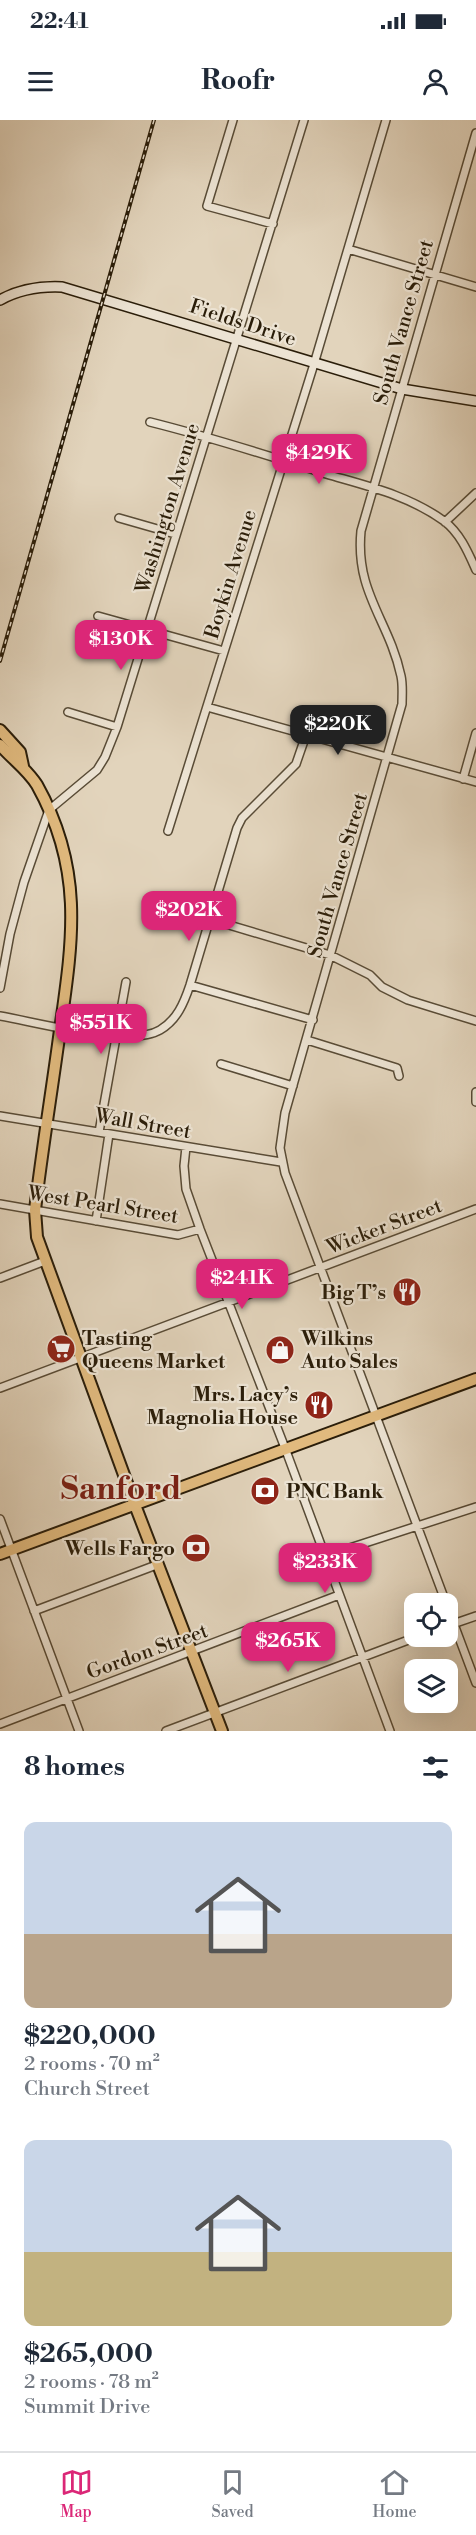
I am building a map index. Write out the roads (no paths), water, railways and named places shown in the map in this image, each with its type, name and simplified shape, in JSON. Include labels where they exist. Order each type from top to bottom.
[{"type":"main road","points":[[0,730],[20,752],[23,766]]},
{"type":"main road","points":[[0,746],[11,758],[23,766],[36,784],[49,810],[66,862],[73,908],[71,958],[35,1210],[37,1237],[135,1505],[222,1731]]},
{"type":"main road","points":[[0,1554],[476,1379]]},
{"type":"street","points":[[233,120],[207,206],[273,224]]},
{"type":"street","name":"Washington Avenue","points":[[49,810],[97,770],[117,727],[304,120]]},
{"type":"street","name":"Boykin Avenue","points":[[168,831],[314,364],[386,120]]},
{"type":"street","name":"South Vance Street","points":[[441,1593],[377,1414],[282,1162],[280,1140],[293,1086],[389,757],[402,704],[401,678],[365,585],[360,565],[361,531],[476,133]]},
{"type":"street","points":[[348,249],[476,287]]},
{"type":"street","name":"Fields Drive","points":[[0,300],[24,290],[45,286],[62,287],[402,389],[476,401]]},
{"type":"street","points":[[150,422],[206,436],[412,501],[445,522],[466,548],[476,570]]},
{"type":"street","points":[[445,522],[476,493]]},
{"type":"street","points":[[119,518],[175,534]]},
{"type":"street","points":[[98,616],[224,651]]},
{"type":"street","points":[[207,706],[476,782]]},
{"type":"street","points":[[68,712],[117,727]]},
{"type":"street","points":[[463,778],[476,733]]},
{"type":"street","points":[[0,1016],[135,1037],[161,1030],[176,1016],[183,1004],[234,836],[242,818],[273,790],[296,764],[306,735]]},
{"type":"street","points":[[0,988],[10,934],[24,882],[49,810]]},
{"type":"street","points":[[209,919],[330,956],[370,975],[382,987],[408,1000],[476,1021]]},
{"type":"street","points":[[99,1132],[126,982]]},
{"type":"street","points":[[190,985],[313,1020]]},
{"type":"street","points":[[307,1040],[397,1068],[399,1076]]},
{"type":"street","points":[[220,1064],[293,1086]]},
{"type":"street","points":[[476,1092],[476,1102]]},
{"type":"street","name":"Wall Street","points":[[0,1116],[282,1162]]},
{"type":"street","points":[[96,1221],[109,1134]]},
{"type":"street","points":[[186,1147],[184,1166],[186,1189],[390,1731]]},
{"type":"street","name":"West Pearl Street","points":[[0,1204],[178,1235],[200,1229]]},
{"type":"street","name":"Wicker Street","points":[[0,1388],[476,1209]]},
{"type":"street","points":[[0,1278],[45,1261]]},
{"type":"street","points":[[325,1556],[476,1507]]},
{"type":"street","points":[[0,1519],[79,1731]]},
{"type":"street","points":[[34,1611],[159,1564]]},
{"type":"street","name":"Gordon Street","points":[[0,1724],[339,1595]]},
{"type":"street","points":[[458,1622],[476,1616]]},
{"type":"street","name":"South Vance Street","points":[[458,1641],[476,1683]]},
{"type":"street","points":[[166,1731],[404,1642]]},
{"type":"railway","points":[[0,661],[154,120]]},
{"type":"place","name":"Big T’s","points":[[407,1292]]},
{"type":"place","name":"Tasting Queens Market","points":[[61,1349]]},
{"type":"place","name":"Wilkins Auto Sales","points":[[280,1350]]},
{"type":"place","name":"Mrs. Lacy’s Magnolia House","points":[[319,1405]]},
{"type":"place","name":"PNC Bank","points":[[265,1491]]},
{"type":"place","name":"Wells Fargo","points":[[196,1548]]},
{"type":"district","name":"Sanford","points":[[121,1488]]}]
